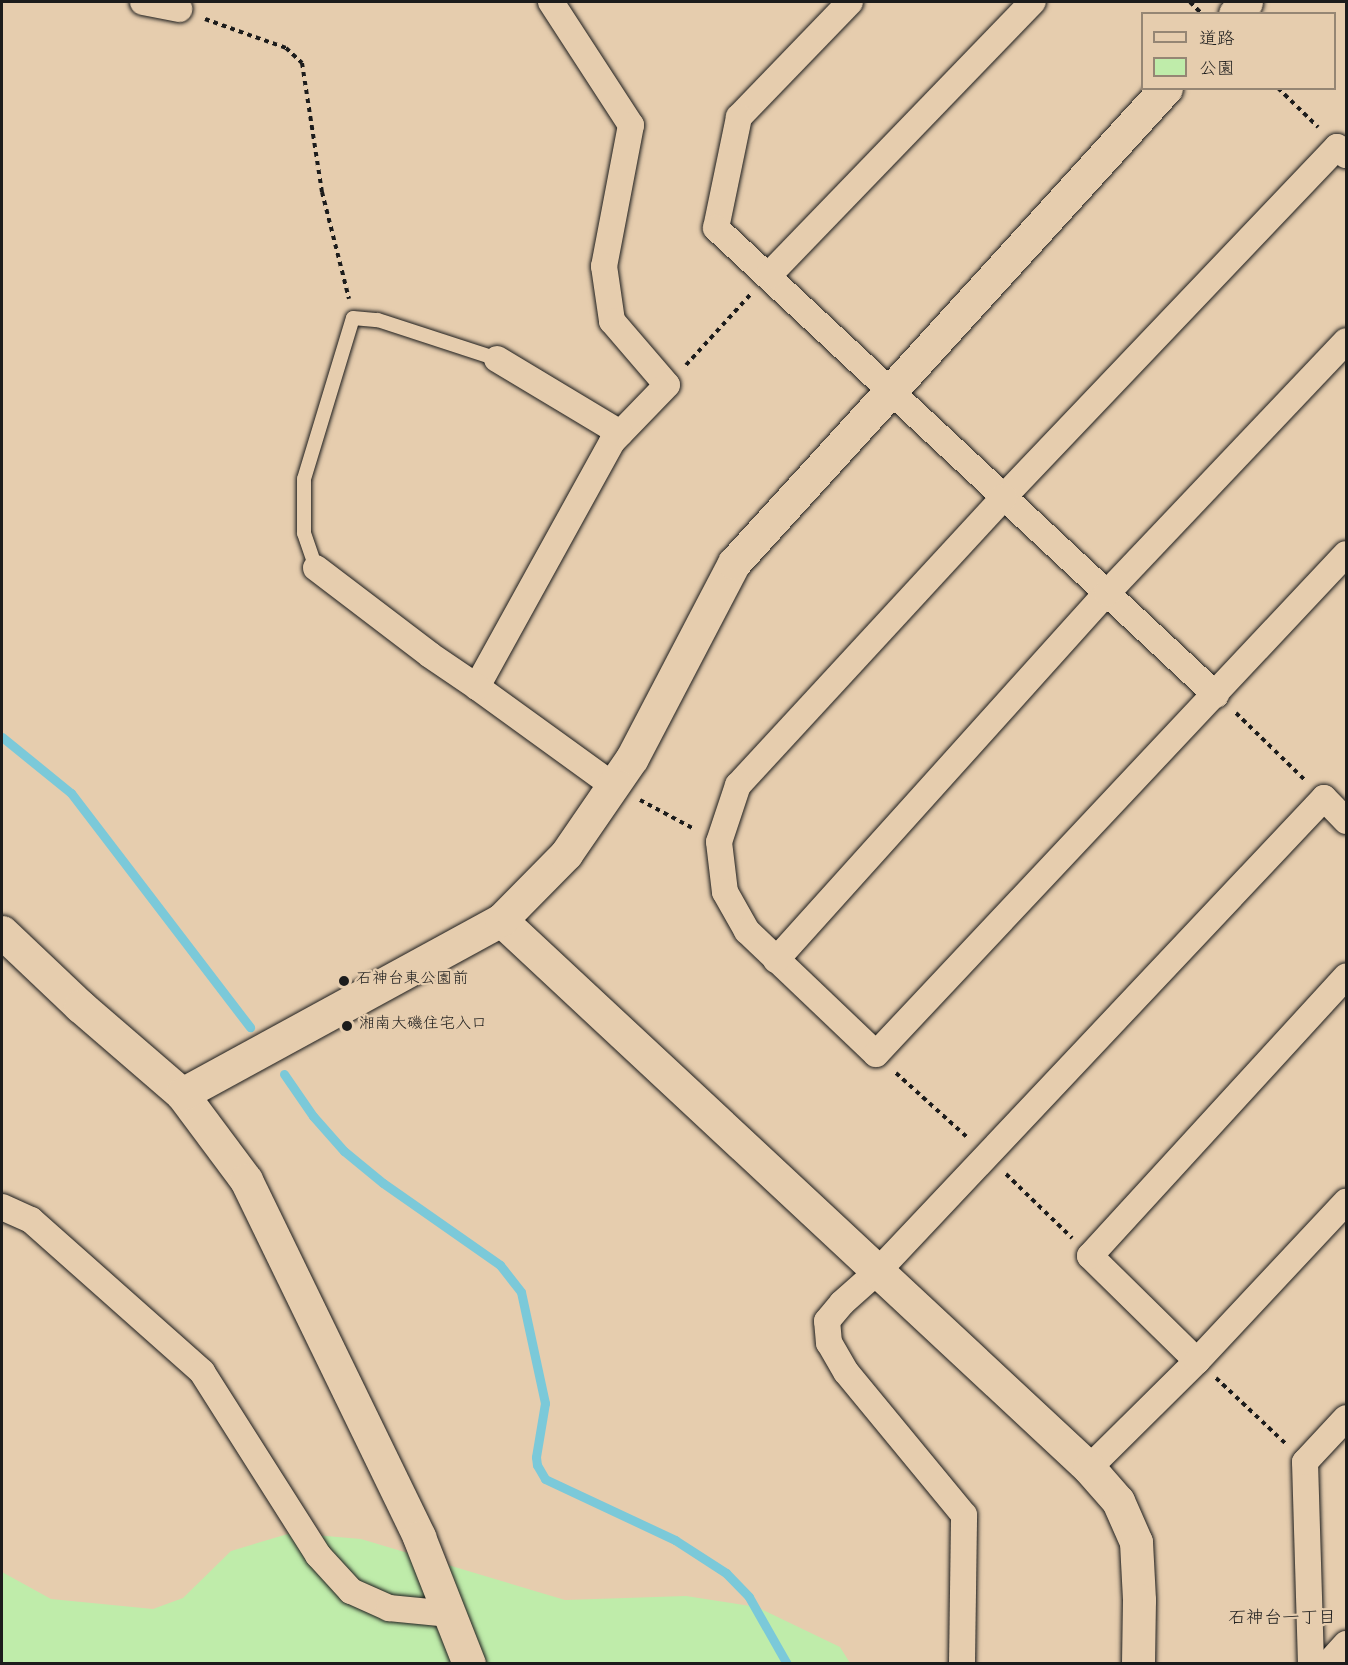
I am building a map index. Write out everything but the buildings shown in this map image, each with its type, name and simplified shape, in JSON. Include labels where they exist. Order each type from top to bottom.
[{"type":"street","points":[[143,2],[179,9]]},
{"type":"street","points":[[477,687],[612,442],[667,385],[612,321],[604,266],[632,125],[551,2]]},
{"type":"street","points":[[850,2],[739,117],[716,228],[1216,695]]},
{"type":"street","points":[[768,276],[1034,2]]},
{"type":"street","points":[[182,1094],[501,920],[566,854],[632,758],[734,563],[1164,90]]},
{"type":"street","points":[[1342,151],[1004,497],[738,786],[719,842],[725,892],[747,931],[876,1054],[1347,554]]},
{"type":"street","points":[[776,960],[1107,593],[1347,341]]},
{"type":"street","points":[[497,359],[620,433]]},
{"type":"street","points":[[316,568],[430,655],[614,786]]},
{"type":"street","points":[[962,1664],[964,1515],[846,1372],[829,1343],[828,1321],[842,1303],[878,1271],[1324,798],[1347,821]]},
{"type":"street","points":[[501,920],[1089,1467],[1118,1501],[1136,1542],[1139,1600],[1138,1664]]},
{"type":"street","points":[[2,932],[80,1005],[182,1094],[246,1180],[418,1537],[469,1664]]},
{"type":"street","points":[[1197,1361],[1090,1256],[1347,977]]},
{"type":"street","points":[[1089,1467],[1197,1361],[1347,1202]]},
{"type":"street","points":[[2,1207],[31,1220],[202,1372],[318,1555],[351,1591],[389,1608],[450,1614]]},
{"type":"street","points":[[1311,1664],[1305,1462],[1347,1418]]},
{"type":"street","points":[[1328,1664],[1347,1644]]},
{"type":"lane","points":[[316,568],[304,533],[304,479],[353,318],[378,320],[497,359]]},
{"type":"path","points":[[179,9],[286,48],[302,63],[322,192],[353,318]]},
{"type":"path","points":[[1280,90],[1342,151]]},
{"type":"path","points":[[667,385],[768,276]]},
{"type":"path","points":[[1216,695],[1324,798]]},
{"type":"path","points":[[614,786],[719,842]]},
{"type":"path","points":[[1197,1361],[1305,1462]]},
{"type":"green space","points":[[291,1533],[361,1539],[565,1600],[686,1596],[757,1607],[840,1647],[850,1663],[2,1663],[2,1572],[51,1599],[153,1609],[183,1598],[231,1551]]},
{"type":"waterway","points":[[2,737],[71,793],[250,1027]]},
{"type":"waterway","points":[[284,1074],[313,1116],[344,1151],[383,1183],[500,1265],[521,1292],[545,1403],[536,1457],[537,1465],[545,1479],[675,1540],[726,1573],[749,1597],[787,1664]]},
{"type":"place","name":"石神台東公園前","points":[[344,981]]},
{"type":"place","name":"湘南大磯住宅入口","points":[[347,1026]]},
{"type":"district","name":"石神台一丁目","points":[[1282,1620]]}]
